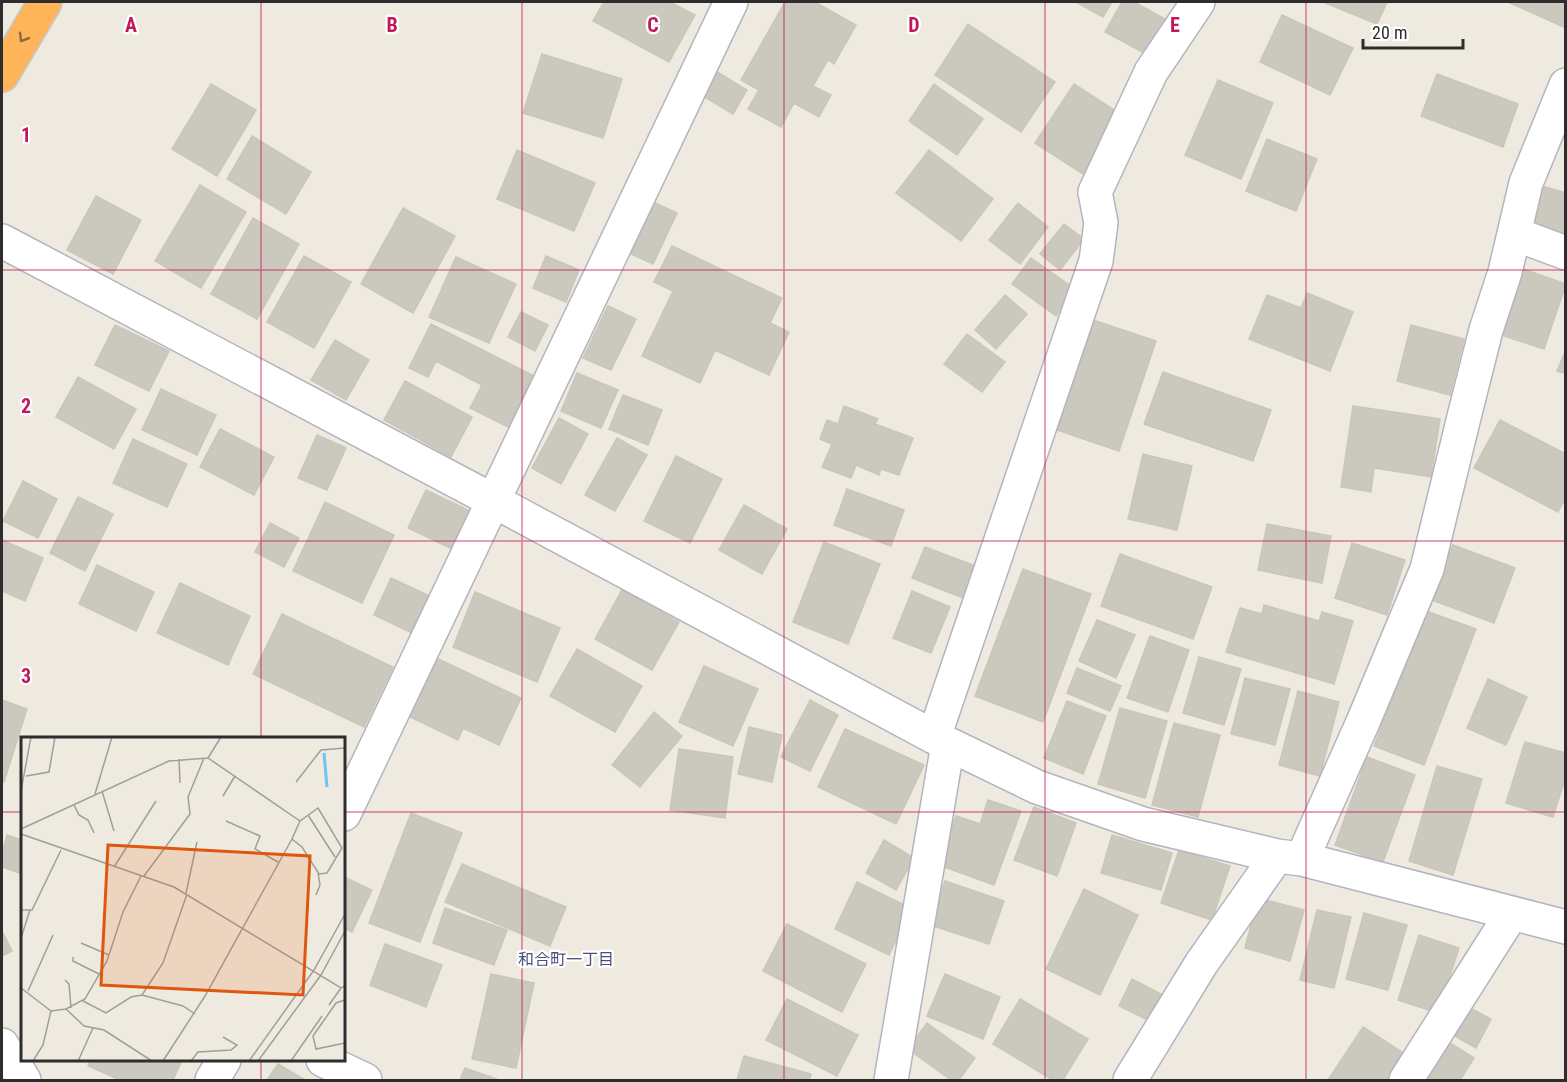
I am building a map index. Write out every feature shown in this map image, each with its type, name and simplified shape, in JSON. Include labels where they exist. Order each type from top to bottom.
[{"type":"highway","points":[[2,75],[45,2]]},
{"type":"street","points":[[345,812],[731,2]]},
{"type":"street","points":[[891,1080],[941,741],[1096,261],[1101,223],[1095,192],[1151,72],[1198,2]]},
{"type":"street","points":[[1130,1080],[1201,964],[1289,857],[1363,722],[1427,569],[1478,363],[1515,234],[1526,183],[1566,85]]},
{"type":"street","points":[[1515,234],[1566,253]]},
{"type":"street","points":[[2,241],[941,741],[1036,787],[1143,824],[1289,857],[1566,927]]},
{"type":"street","points":[[1406,1080],[1512,913]]},
{"type":"street","points":[[2,1045],[24,1080]]},
{"type":"street","points":[[212,1080],[223,1061]]},
{"type":"street","points":[[327,1061],[365,1080]]},
{"type":"building","points":[[604,2],[670,2],[695,15],[669,62],[593,21]]},
{"type":"building","points":[[785,2],[815,2],[856,25],[834,64],[828,60],[813,86],[831,95],[819,117],[794,103],[781,127],[748,109],[759,90],[741,80]]},
{"type":"building","points":[[1076,2],[1112,2],[1103,17]]},
{"type":"building","points":[[1122,2],[1134,2],[1167,20],[1148,55],[1105,32]]},
{"type":"building","points":[[1323,2],[1387,2],[1377,24]]},
{"type":"building","points":[[1508,2],[1566,2],[1566,28]]},
{"type":"building","points":[[1282,15],[1353,48],[1330,95],[1260,62]]},
{"type":"building","points":[[968,24],[1055,82],[1021,132],[935,75]]},
{"type":"building","points":[[542,54],[622,79],[603,138],[523,113]]},
{"type":"building","points":[[717,72],[747,90],[733,114],[703,96]]},
{"type":"building","points":[[1437,74],[1518,104],[1503,147],[1421,116]]},
{"type":"building","points":[[1218,80],[1273,103],[1241,179],[1185,155]]},
{"type":"building","points":[[211,84],[256,110],[217,176],[172,149]]},
{"type":"building","points":[[934,84],[983,119],[957,155],[909,121]]},
{"type":"building","points":[[1074,84],[1122,115],[1083,174],[1035,143]]},
{"type":"building","points":[[252,136],[311,172],[286,214],[227,179]]},
{"type":"building","points":[[1267,139],[1317,159],[1296,211],[1246,191]]},
{"type":"building","points":[[517,150],[595,183],[574,231],[497,199]]},
{"type":"building","points":[[929,150],[993,199],[961,241],[896,193]]},
{"type":"building","points":[[200,185],[246,212],[201,288],[155,261]]},
{"type":"building","points":[[1542,186],[1566,193],[1566,241],[1529,229]]},
{"type":"building","points":[[96,196],[141,220],[113,274],[67,250]]},
{"type":"building","points":[[651,201],[677,213],[653,264],[627,252]]},
{"type":"building","points":[[1018,203],[1048,227],[1020,264],[989,240]]},
{"type":"building","points":[[403,208],[455,236],[413,313],[361,284]]},
{"type":"building","points":[[253,218],[299,244],[257,319],[211,294]]},
{"type":"building","points":[[1064,224],[1084,239],[1060,270],[1040,254]]},
{"type":"building","points":[[672,246],[782,298],[770,323],[789,332],[769,375],[715,350],[700,383],[642,356],[673,291],[654,282]]},
{"type":"building","points":[[304,256],[351,282],[314,348],[267,322]]},
{"type":"building","points":[[546,256],[579,270],[566,302],[533,288]]},
{"type":"building","points":[[456,257],[516,284],[489,343],[429,317]]},
{"type":"building","points":[[1031,258],[1075,289],[1056,316],[1012,284]]},
{"type":"building","points":[[1523,269],[1566,284],[1544,349],[1501,335]]},
{"type":"building","points":[[1307,293],[1353,312],[1330,371],[1249,339],[1267,295],[1301,308]]},
{"type":"building","points":[[1005,295],[1027,314],[996,349],[975,330]]},
{"type":"building","points":[[608,306],[636,319],[611,370],[583,358]]},
{"type":"building","points":[[521,312],[548,325],[535,351],[508,337]]},
{"type":"building","points":[[1093,320],[1156,341],[1119,451],[1057,430]]},
{"type":"building","points":[[431,324],[538,378],[512,429],[470,408],[482,385],[436,361],[428,377],[409,368]]},
{"type":"building","points":[[115,325],[169,351],[149,391],[95,365]]},
{"type":"building","points":[[1411,325],[1464,339],[1450,395],[1397,381]]},
{"type":"building","points":[[967,334],[1005,362],[982,392],[944,364]]},
{"type":"building","points":[[335,340],[369,360],[346,400],[311,380]]},
{"type":"building","points":[[1566,349],[1566,374],[1557,371]]},
{"type":"building","points":[[1163,372],[1271,410],[1253,461],[1144,424]]},
{"type":"building","points":[[577,373],[618,390],[601,428],[561,411]]},
{"type":"building","points":[[78,377],[136,409],[114,449],[56,417]]},
{"type":"building","points":[[405,381],[472,417],[451,457],[384,420]]},
{"type":"building","points":[[161,389],[216,415],[197,455],[142,430]]},
{"type":"building","points":[[623,395],[662,410],[648,445],[609,429]]},
{"type":"building","points":[[844,406],[878,419],[875,424],[913,438],[899,475],[881,469],[879,475],[856,465],[851,478],[822,467],[832,444],[820,439],[827,420],[838,424]]},
{"type":"building","points":[[1353,406],[1440,419],[1431,477],[1374,468],[1371,492],[1341,487]]},
{"type":"building","points":[[559,418],[588,434],[561,484],[532,468]]},
{"type":"building","points":[[1500,420],[1566,454],[1566,497],[1558,512],[1474,468]]},
{"type":"building","points":[[220,429],[274,457],[254,495],[200,467]]},
{"type":"building","points":[[317,435],[346,448],[327,490],[298,478]]},
{"type":"building","points":[[617,438],[647,455],[615,511],[585,495]]},
{"type":"building","points":[[133,439],[187,464],[167,507],[113,483]]},
{"type":"building","points":[[1143,454],[1192,466],[1177,530],[1128,519]]},
{"type":"building","points":[[676,456],[722,479],[690,543],[644,521]]},
{"type":"building","points":[[23,481],[57,499],[38,538],[3,521]]},
{"type":"building","points":[[847,489],[904,510],[891,546],[834,525]]},
{"type":"building","points":[[426,490],[470,511],[452,549],[408,528]]},
{"type":"building","points":[[78,497],[113,514],[85,571],[50,553]]},
{"type":"building","points":[[325,502],[394,535],[362,603],[293,571]]},
{"type":"building","points":[[744,505],[787,529],[762,574],[719,550]]},
{"type":"building","points":[[270,523],[299,538],[284,567],[255,552]]},
{"type":"building","points":[[1267,524],[1331,536],[1322,583],[1258,570]]},
{"type":"building","points":[[2,540],[43,558],[25,601],[2,591]]},
{"type":"building","points":[[824,542],[880,564],[848,644],[793,622]]},
{"type":"building","points":[[1352,543],[1405,560],[1387,615],[1335,598]]},
{"type":"building","points":[[1453,545],[1515,568],[1494,623],[1432,600]]},
{"type":"building","points":[[925,547],[978,567],[966,599],[912,578]]},
{"type":"building","points":[[1120,554],[1212,587],[1193,639],[1101,606]]},
{"type":"building","points":[[97,565],[154,592],[136,631],[79,604]]},
{"type":"building","points":[[1023,569],[1091,594],[1043,722],[975,696]]},
{"type":"building","points":[[391,578],[432,597],[414,634],[374,615]]},
{"type":"building","points":[[180,583],[250,616],[228,665],[157,633]]},
{"type":"building","points":[[622,590],[679,622],[652,670],[595,639]]},
{"type":"building","points":[[912,591],[950,607],[931,653],[893,638]]},
{"type":"building","points":[[475,592],[560,628],[537,682],[453,647]]},
{"type":"building","points":[[1264,605],[1319,621],[1322,612],[1353,621],[1334,684],[1226,652],[1240,608],[1262,614]]},
{"type":"building","points":[[1426,611],[1476,629],[1424,765],[1374,746]]},
{"type":"building","points":[[282,614],[393,667],[364,727],[253,674]]},
{"type":"building","points":[[1097,620],[1135,635],[1116,678],[1079,661]]},
{"type":"building","points":[[1150,636],[1189,650],[1168,712],[1127,698]]},
{"type":"building","points":[[577,649],[642,686],[615,732],[550,696]]},
{"type":"building","points":[[430,655],[521,698],[499,745],[463,728],[458,740],[402,713]]},
{"type":"building","points":[[1199,657],[1241,669],[1224,725],[1183,713]]},
{"type":"building","points":[[704,666],[758,689],[733,746],[679,722]]},
{"type":"building","points":[[1077,668],[1121,686],[1110,711],[1067,693]]},
{"type":"building","points":[[1245,678],[1290,689],[1275,745],[1231,734]]},
{"type":"building","points":[[1488,679],[1527,697],[1506,745],[1467,728]]},
{"type":"building","points":[[1298,691],[1339,702],[1320,776],[1279,765]]},
{"type":"building","points":[[2,700],[27,709],[4,782],[2,781]]},
{"type":"building","points":[[810,700],[838,715],[810,771],[781,757]]},
{"type":"building","points":[[1067,701],[1106,716],[1083,774],[1044,758]]},
{"type":"building","points":[[1120,708],[1167,721],[1145,798],[1098,784]]},
{"type":"building","points":[[654,712],[682,736],[640,787],[612,765]]},
{"type":"building","points":[[1174,723],[1220,735],[1198,817],[1152,805]]},
{"type":"building","points":[[749,727],[782,735],[772,782],[738,774]]},
{"type":"building","points":[[845,729],[924,765],[896,824],[818,787]]},
{"type":"building","points":[[1525,742],[1566,753],[1566,776],[1553,817],[1506,803]]},
{"type":"building","points":[[679,749],[733,757],[725,818],[670,810]]},
{"type":"building","points":[[1367,757],[1415,775],[1383,862],[1335,845]]},
{"type":"building","points":[[1437,766],[1482,779],[1453,875],[1409,861]]},
{"type":"building","points":[[988,800],[1021,811],[994,885],[939,865],[956,816],[980,824]]},
{"type":"building","points":[[1034,807],[1076,823],[1057,876],[1014,860]]},
{"type":"building","points":[[411,813],[462,833],[420,942],[369,923]]},
{"type":"building","points":[[7,835],[21,840],[21,874],[2,867],[2,852]]},
{"type":"building","points":[[1112,835],[1172,853],[1161,890],[1101,873]]},
{"type":"building","points":[[884,840],[914,858],[896,890],[866,873]]},
{"type":"building","points":[[1179,850],[1230,866],[1212,920],[1161,903]]},
{"type":"building","points":[[462,864],[566,907],[550,946],[445,902]]},
{"type":"building","points":[[345,877],[372,890],[352,932],[345,928]]},
{"type":"building","points":[[945,881],[1004,901],[989,944],[930,925]]},
{"type":"building","points":[[857,882],[911,908],[889,955],[835,929]]},
{"type":"building","points":[[1084,889],[1138,915],[1100,995],[1046,969]]},
{"type":"building","points":[[1258,898],[1304,910],[1290,961],[1245,948]]},
{"type":"building","points":[[445,908],[507,930],[494,965],[433,943]]},
{"type":"building","points":[[1317,910],[1351,917],[1334,988],[1300,980]]},
{"type":"building","points":[[1364,913],[1407,925],[1388,990],[1346,979]]},
{"type":"building","points":[[787,924],[866,964],[842,1012],[763,971]]},
{"type":"building","points":[[2,931],[12,951],[2,956]]},
{"type":"building","points":[[1419,935],[1459,948],[1438,1013],[1398,1000]]},
{"type":"building","points":[[385,944],[442,965],[426,1007],[370,985]]},
{"type":"building","points":[[491,974],[534,983],[516,1068],[472,1059]]},
{"type":"building","points":[[945,974],[1000,997],[983,1039],[927,1016]]},
{"type":"building","points":[[1132,979],[1163,995],[1150,1021],[1119,1006]]},
{"type":"building","points":[[787,999],[858,1035],[837,1076],[766,1040]]},
{"type":"building","points":[[1020,999],[1088,1039],[1063,1080],[1053,1080],[993,1044]]},
{"type":"building","points":[[1468,1007],[1491,1019],[1476,1048],[1453,1035]]},
{"type":"building","points":[[927,1023],[975,1058],[959,1080],[951,1080],[908,1049]]},
{"type":"building","points":[[1363,1027],[1408,1056],[1392,1080],[1328,1080]]},
{"type":"building","points":[[1447,1041],[1474,1058],[1460,1080],[1422,1080]]},
{"type":"building","points":[[744,1056],[811,1074],[809,1080],[737,1080]]},
{"type":"building","points":[[90,1061],[182,1061],[173,1080],[120,1080],[88,1066]]},
{"type":"building","points":[[278,1064],[305,1080],[267,1080]]},
{"type":"building","points":[[465,1068],[499,1080],[460,1080]]},
{"type":"district","name":"和合町一丁目","points":[[566,959]]}]
